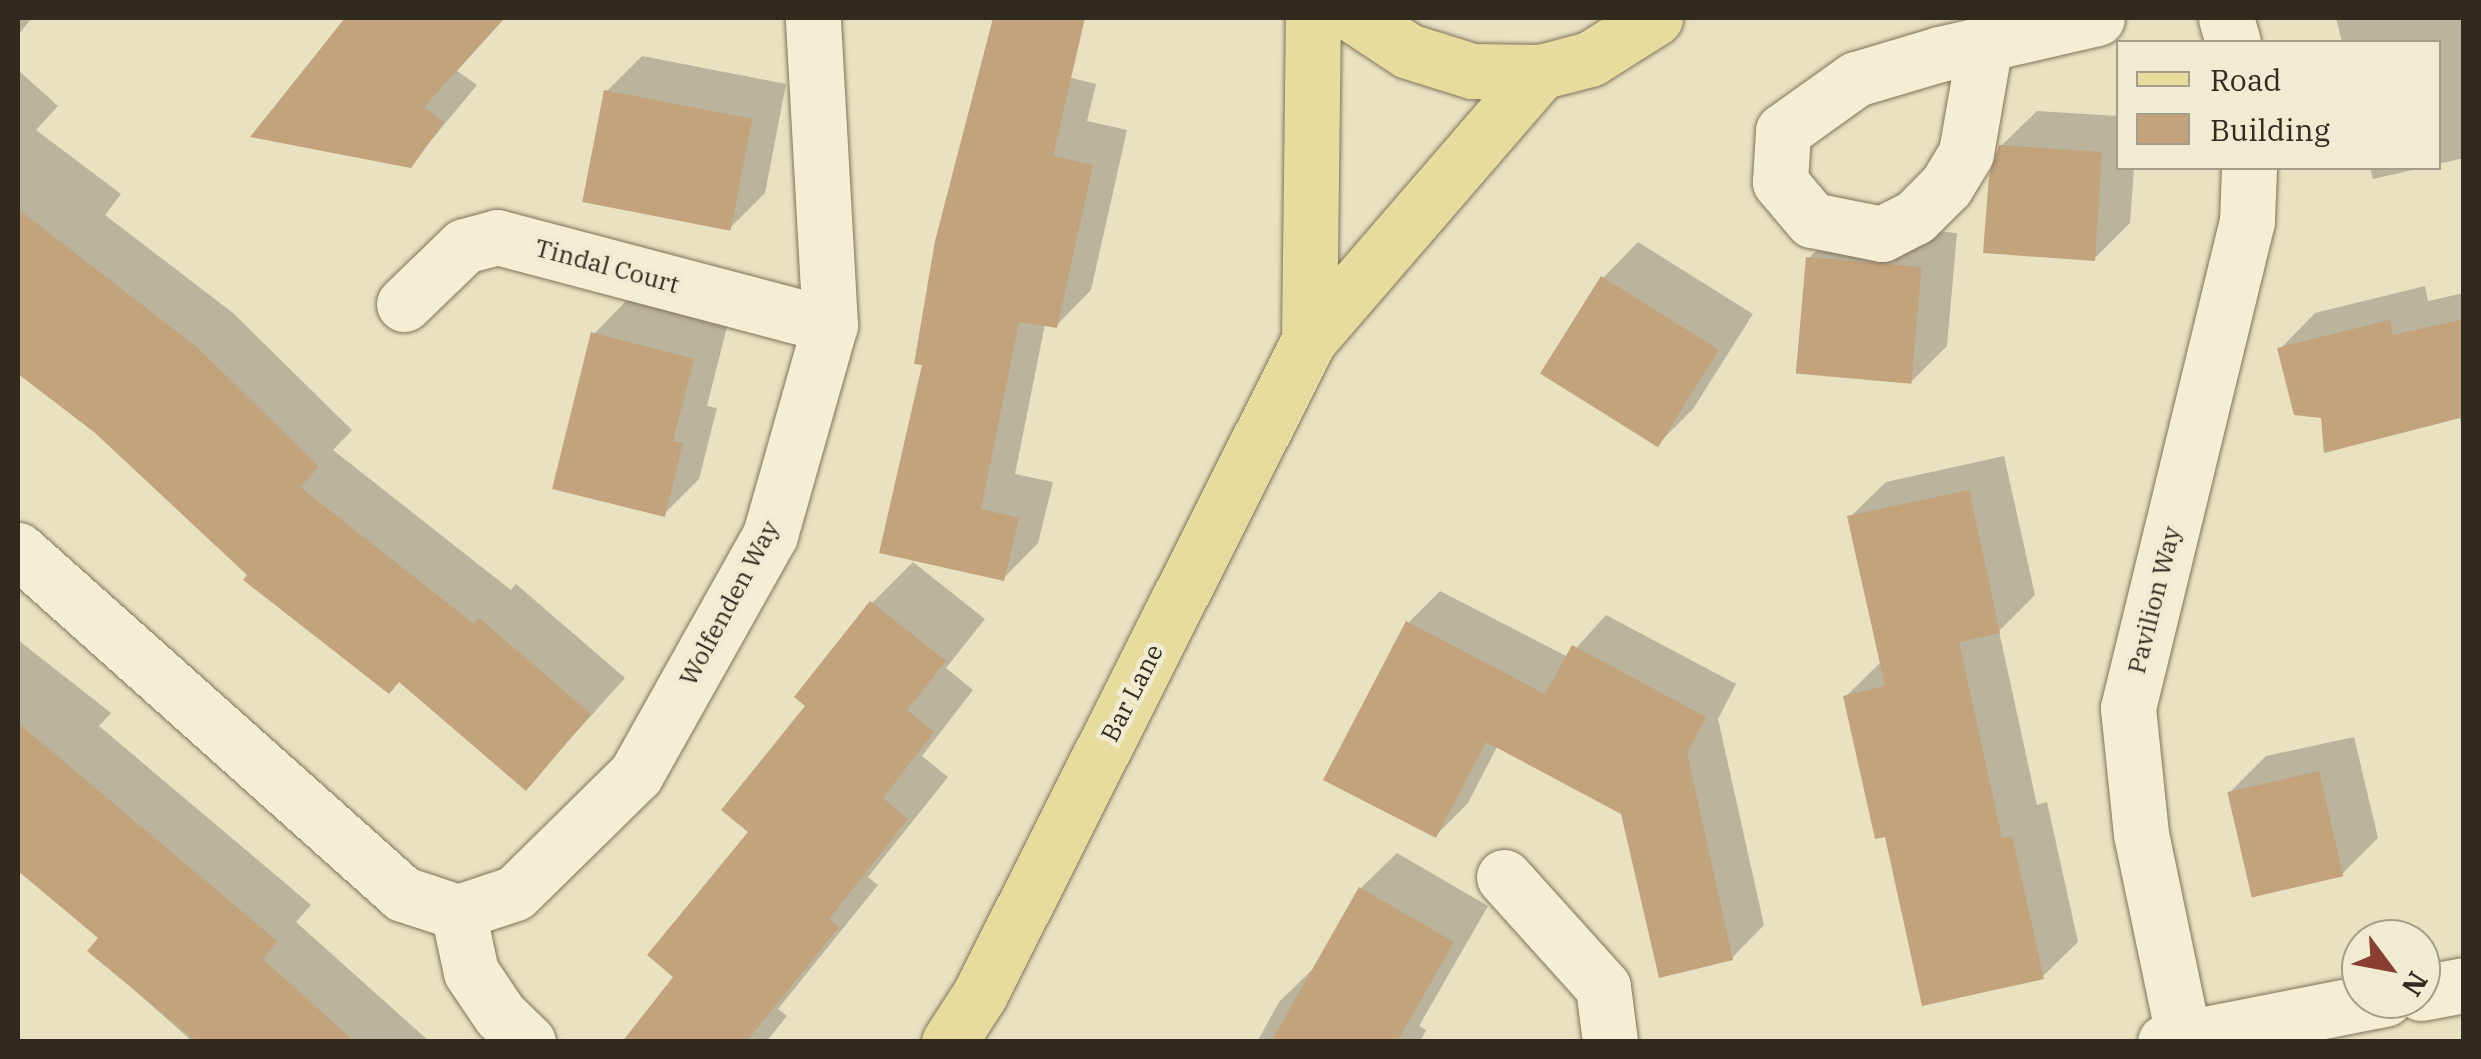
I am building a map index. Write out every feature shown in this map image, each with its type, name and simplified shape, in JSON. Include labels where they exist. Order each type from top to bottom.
[{"type":"main road","name":"Bar Lane","points":[[1309,340],[1313,18]]},
{"type":"main road","points":[[1358,18],[1408,51],[1472,71],[1540,72],[1590,58],[1655,18]]},
{"type":"main road","name":"Bar Lane","points":[[949,1042],[980,994],[1309,340],[1540,72]]},
{"type":"street","name":"Wolfenden Way","points":[[458,912],[516,893],[636,774],[770,535],[830,325],[813,18]]},
{"type":"street","points":[[1984,44],[2096,18]]},
{"type":"street","name":"Pavilion Way","points":[[2174,1038],[2140,834],[2128,708],[2246,221],[2249,170]]},
{"type":"street","name":"Tindal Court","points":[[404,304],[464,246],[498,238],[830,325]]},
{"type":"street","points":[[18,550],[403,894],[458,912],[471,972],[500,1015],[528,1042]]},
{"type":"street","points":[[1504,877],[1604,987],[1610,1042]]},
{"type":"street","points":[[2174,1038],[2341,1007]]},
{"type":"building","points":[[345,18],[504,18],[424,107],[444,122],[411,168],[250,137]]},
{"type":"building","points":[[993,18],[1085,18],[1053,156],[1093,165],[1057,328],[1019,322],[981,509],[1019,518],[1004,581],[879,553],[922,365],[914,364],[935,241]]},
{"type":"building","points":[[604,90],[752,119],[730,231],[582,202]]},
{"type":"building","points":[[1999,145],[2102,152],[2095,261],[1983,253],[1989,176]]},
{"type":"building","points":[[18,209],[198,348],[319,467],[300,487],[474,624],[479,618],[591,714],[526,791],[399,682],[389,694],[243,580],[247,575],[94,432],[18,374]]},
{"type":"building","points":[[1806,257],[1922,267],[1911,384],[1796,374]]},
{"type":"building","points":[[1601,276],[1719,350],[1658,447],[1540,374]]},
{"type":"building","points":[[2464,319],[2464,417],[2324,453],[2321,418],[2294,415],[2277,348],[2390,320],[2393,335]]},
{"type":"building","points":[[591,332],[694,359],[673,441],[683,443],[665,517],[552,489]]},
{"type":"building","points":[[1969,490],[2000,633],[1959,642],[2002,838],[2012,836],[2044,979],[1922,1006],[1885,837],[1875,839],[1843,696],[1885,686],[1847,516]]},
{"type":"building","points":[[870,601],[946,661],[907,710],[934,732],[883,798],[908,819],[829,919],[839,927],[746,1042],[622,1042],[673,977],[647,955],[748,832],[721,810],[805,706],[794,697]]},
{"type":"building","points":[[1406,621],[1545,694],[1572,645],[1706,717],[1687,753],[1733,960],[1659,978],[1621,814],[1486,742],[1436,838],[1323,780]]},
{"type":"building","points":[[18,723],[277,941],[263,959],[355,1042],[197,1042],[87,951],[98,938],[18,871]]},
{"type":"building","points":[[2319,771],[2343,876],[2252,897],[2227,792]]},
{"type":"building","points":[[1359,887],[1454,942],[1397,1042],[1271,1042]]}]
